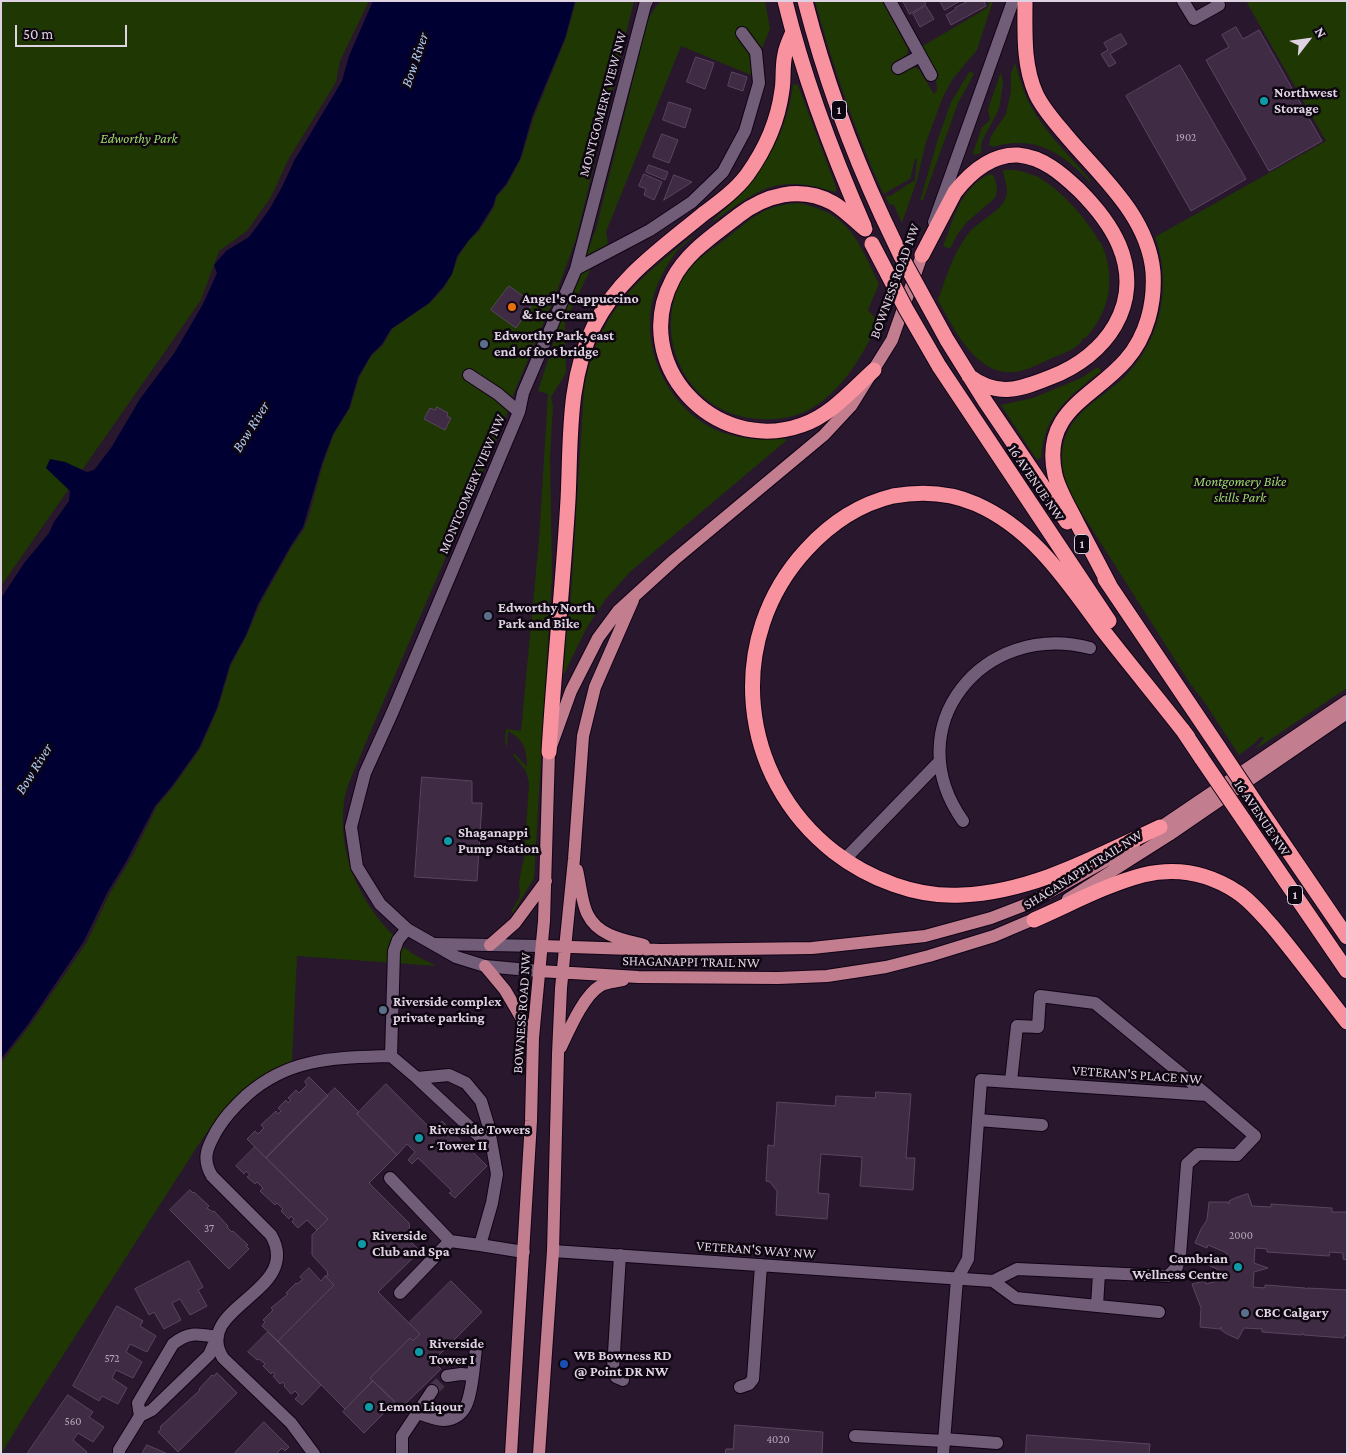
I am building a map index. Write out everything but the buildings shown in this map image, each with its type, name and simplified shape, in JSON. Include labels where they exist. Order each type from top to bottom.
[{"type":"highway","name":"16 AVENUE NW","points":[[785,1],[792,32],[820,116],[865,229],[906,309],[939,366],[1151,685],[1347,971]]},
{"type":"highway","name":"16 AVENUE NW","points":[[804,1],[835,99],[860,166],[901,256],[947,340],[1110,586],[1347,937]]},
{"type":"highway","points":[[1025,1],[1026,59],[1037,95],[1054,121],[1132,214],[1145,237],[1152,266],[1152,302],[1139,341],[1120,366],[1070,409],[1059,427],[1054,447],[1054,468],[1060,489],[1110,586]]},
{"type":"highway","points":[[549,752],[575,382],[586,344],[604,308],[629,277],[733,191],[756,161],[769,136],[778,110],[784,74],[784,55],[792,32]]},
{"type":"highway","points":[[922,255],[961,185],[983,165],[1014,155],[1029,157],[1043,162],[1069,181],[1102,216],[1119,244],[1125,271],[1123,305],[1112,332],[1096,350],[1084,360],[1061,373],[1040,382],[1016,388],[1001,390],[991,388],[970,376]]},
{"type":"highway","points":[[865,229],[837,205],[817,197],[789,194],[773,196],[757,202],[701,244],[680,267],[672,280],[662,309],[662,339],[670,369],[685,393],[695,403],[718,419],[732,425],[758,430],[788,429],[815,420],[838,404],[874,370]]},
{"type":"highway","points":[[1160,827],[1069,868],[1037,881],[1006,890],[960,896],[911,890],[863,871],[844,860],[803,824],[772,777],[764,757],[756,727],[752,686],[754,660],[766,614],[787,574],[799,558],[814,541],[834,524],[859,508],[881,499],[910,493],[933,493],[953,496],[974,503],[1001,517],[1036,545],[1069,584],[1188,737]]},
{"type":"highway","points":[[1034,920],[1119,883],[1143,875],[1184,871],[1202,875],[1239,892],[1260,913],[1282,938],[1347,1022]]},
{"type":"highway","points":[[1320,897],[1347,931]]},
{"type":"main road","name":"BOWNESS ROAD NW","points":[[511,1454],[531,1121],[533,1038],[546,881],[549,752],[571,691],[598,638],[618,611],[674,560],[824,435],[851,406],[892,340],[922,255]]},
{"type":"main road","name":"BOWNESS ROAD NW","points":[[539,1454],[553,1251],[558,1054],[583,736],[595,687],[634,598]]},
{"type":"main road","name":"SHAGANAPPI TRAIL NW","points":[[542,946],[661,950],[812,948],[925,936],[990,918],[1030,903],[1123,853],[1347,701]]},
{"type":"main road","name":"SHAGANAPPI TRAIL NW","points":[[539,971],[638,976],[778,978],[827,976],[886,967],[994,936],[1034,920],[1169,835],[1347,713]]},
{"type":"main road","points":[[574,859],[588,915],[594,924],[608,935],[661,950]]},
{"type":"main road","points":[[490,945],[515,923],[546,881]]},
{"type":"main road","points":[[485,966],[505,990],[533,1038]]},
{"type":"main road","points":[[558,1054],[574,1019],[590,996],[600,986],[638,976]]},
{"type":"street","name":"MONTGOMERY VIEW NW","points":[[539,971],[485,966],[456,957],[406,929],[380,904],[357,867],[351,826],[365,773],[519,412],[523,393],[576,269],[647,1]]},
{"type":"street","points":[[890,1],[931,75]]},
{"type":"street","name":"BOWNESS ROAD NW","points":[[922,255],[1013,1]]},
{"type":"street","points":[[1183,1],[1194,19],[1219,5],[1217,1]]},
{"type":"street","points":[[576,269],[650,230],[692,202],[723,172],[745,132],[759,83],[756,52],[742,33]]},
{"type":"street","points":[[898,68],[920,56]]},
{"type":"street","points":[[469,375],[498,394],[519,412]]},
{"type":"street","points":[[963,821],[947,795],[940,761],[942,732],[950,708],[967,682],[999,656],[1030,645],[1062,643],[1090,648]]},
{"type":"street","points":[[844,860],[940,761]]},
{"type":"street","points":[[391,1056],[394,951],[398,940],[406,929]]},
{"type":"street","name":"MONTGOMERY VIEW NW","points":[[435,944],[542,946]]},
{"type":"street","points":[[1011,1081],[1017,1026],[1038,1027],[1040,996],[1095,1003],[1206,1095]]},
{"type":"street","points":[[116,1453],[140,1416],[152,1410],[209,1355],[218,1331],[225,1320],[272,1275],[278,1260],[276,1242],[271,1235],[212,1176],[206,1161],[207,1148],[220,1124],[232,1109],[257,1086],[272,1076],[307,1062],[326,1059],[391,1056],[492,1148]]},
{"type":"street","points":[[417,1078],[449,1075],[466,1083],[481,1101],[488,1124],[497,1174],[492,1203],[480,1245]]},
{"type":"street","name":"VETERAN'S PLACE NW","points":[[956,1279],[992,1281],[1017,1269],[1168,1276],[1177,1267],[1180,1255],[1186,1164],[1198,1154],[1237,1155],[1255,1136],[1206,1095],[1011,1081],[980,1080],[978,1120]]},
{"type":"street","points":[[944,1445],[956,1279],[968,1259],[978,1120],[1042,1125]]},
{"type":"street","points":[[390,1178],[450,1241],[524,1252]]},
{"type":"street","points":[[400,1294],[450,1241]]},
{"type":"street","name":"VETERAN'S WAY NW","points":[[553,1251],[956,1279]]},
{"type":"street","points":[[620,1255],[613,1369],[616,1377],[623,1380]]},
{"type":"street","points":[[740,1387],[749,1384],[754,1379],[761,1265]]},
{"type":"street","points":[[1097,1306],[1099,1273]]},
{"type":"street","points":[[992,1281],[1016,1298],[1159,1312]]},
{"type":"street","points":[[140,1416],[138,1403],[173,1344],[181,1337],[195,1333],[217,1337]]},
{"type":"street","points":[[217,1337],[219,1352],[223,1358],[291,1423],[314,1454]]},
{"type":"street","points":[[417,1413],[443,1420],[462,1413],[469,1400],[476,1348]]},
{"type":"street","points":[[447,1376],[473,1375]]},
{"type":"street","points":[[402,1454],[402,1436],[432,1391]]},
{"type":"street","points":[[855,1436],[944,1445],[997,1443]]},
{"type":"green space","name":"Edworthy Park","points":[[1,1],[369,1],[340,61],[336,82],[288,160],[271,197],[247,231],[219,251],[201,300],[1,586]]},
{"type":"green space","points":[[576,1],[634,1],[576,239],[505,420],[363,749],[349,783],[344,803],[344,840],[353,875],[361,891],[381,921],[407,949],[436,966],[297,956],[292,1062],[276,1068],[249,1085],[216,1120],[1,1454],[1,1063],[31,1024],[87,942],[109,895],[133,855],[157,806],[200,749],[218,708],[231,665],[247,635],[260,604],[291,548],[304,529],[334,434],[350,408],[359,378],[371,356],[383,345],[392,329],[430,303],[444,288],[452,274],[458,257],[469,240],[479,231],[494,207],[497,196],[507,185],[521,159],[534,117],[566,38]]},
{"type":"green space","points":[[662,1],[765,1],[770,29],[751,75],[681,46],[606,232],[608,242],[598,264],[592,266],[565,322],[566,373],[551,397],[553,406],[550,456],[552,574],[534,878],[513,913],[511,912],[520,896],[519,881],[524,858],[529,784],[526,771],[513,755],[514,753],[527,767],[524,746],[518,738],[508,731],[507,747],[505,743],[506,729],[521,731],[539,539],[548,394],[538,391],[561,319],[596,229],[648,19]]},
{"type":"green space","points":[[815,1],[882,1],[908,49],[907,54],[900,62],[919,69],[934,94],[937,90],[936,80],[939,75],[921,47],[987,8],[990,1],[993,1],[977,50],[952,80],[943,97],[926,142],[917,180],[902,223],[894,205],[890,205],[886,198],[887,195],[890,196],[915,180],[917,159],[915,159],[910,179],[886,194],[883,193],[845,98]]},
{"type":"green space","name":"Montgomery Bike skills Park","points":[[1246,1],[1347,1],[1347,688],[1256,749],[1264,738],[1260,737],[1239,755],[1191,685],[1078,507],[1063,471],[1062,458],[1066,435],[1073,423],[1087,407],[1128,373],[1140,359],[1149,343],[1161,308],[1163,290],[1163,272],[1155,237],[1326,141]]},
{"type":"green space","points":[[1015,63],[1027,99],[1039,120],[1090,182],[1069,162],[1046,149],[1022,143],[993,147],[989,145],[991,136],[1006,114],[1011,91],[1011,73]]},
{"type":"green space","points":[[970,71],[974,74],[958,103],[923,200],[920,201],[951,102]]},
{"type":"green space","points":[[1001,72],[1003,82],[1000,104],[982,141],[981,153],[974,155],[973,153],[982,127],[990,120],[988,109]]},
{"type":"green space","points":[[793,85],[798,85],[836,187],[836,192],[798,184],[770,187],[758,192],[714,221],[756,176],[766,160],[776,143],[783,125]]},
{"type":"green space","points":[[1003,170],[1016,170],[1036,176],[1053,187],[1070,203],[1093,230],[1098,239],[1097,241],[1100,241],[1105,254],[1110,280],[1106,304],[1101,316],[1085,339],[1083,337],[1077,346],[1065,353],[1030,368],[1014,372],[1000,371],[988,367],[977,359],[959,337],[938,300],[950,266],[963,241],[972,229],[1004,202],[1007,190]]},
{"type":"green space","points":[[990,174],[994,176],[996,184],[997,192],[995,198],[966,223],[950,249],[943,246],[959,205],[972,187]]},
{"type":"green space","points":[[799,203],[830,214],[842,222],[858,242],[879,284],[868,310],[879,322],[852,370],[834,391],[812,408],[794,416],[774,419],[736,415],[715,405],[697,390],[683,372],[674,350],[671,327],[673,303],[685,273],[700,258],[749,220],[766,210],[786,204]]},
{"type":"green space","points":[[694,235],[678,250],[663,272],[651,308],[650,331],[654,353],[662,375],[673,394],[688,411],[706,425],[727,434],[741,437],[783,438],[787,440],[630,572],[605,600],[587,627],[564,674],[560,673],[570,610],[584,390],[590,363],[609,319],[622,301],[653,268]]},
{"type":"green space","points":[[1098,367],[1101,371],[1060,407],[1047,429],[1041,458],[1037,460],[1001,405],[1033,398],[1081,378]]},
{"type":"water","name":"Bow River","points":[[373,1],[575,1],[565,38],[532,117],[520,159],[506,184],[496,196],[493,206],[478,230],[457,256],[452,274],[443,287],[429,303],[391,329],[382,344],[371,355],[358,377],[349,408],[333,434],[322,463],[303,527],[258,604],[246,635],[230,664],[217,708],[199,748],[155,806],[126,862],[107,893],[84,941],[29,1023],[1,1059],[1,598],[25,562],[49,533],[54,522],[69,501],[70,491],[46,468],[50,459],[65,462],[87,472],[94,470],[111,448],[140,399],[175,352],[203,304],[217,273],[214,265],[226,251],[249,237],[269,210],[294,161],[342,81],[349,56]]},
{"type":"tunnel","points":[[432,1391],[447,1376]]},
{"type":"place","name":"Northwest Storage","points":[[1264,101]]},
{"type":"place","name":"Angel's Cappuccino & Ice Cream","points":[[512,307]]},
{"type":"place","name":"Edworthy Park, east end of foot bridge","points":[[484,344]]},
{"type":"place","name":"Edworthy North Park and Bike","points":[[488,616]]},
{"type":"place","name":"Shaganappi Pump Station","points":[[448,841]]},
{"type":"place","name":"Riverside complex private parking","points":[[383,1010]]},
{"type":"place","name":"Riverside Towers - Tower II","points":[[419,1138]]},
{"type":"place","name":"Riverside Club and Spa","points":[[362,1244]]},
{"type":"place","name":"Cambrian Wellness Centre","points":[[1238,1267]]},
{"type":"place","name":"CBC Calgary","points":[[1245,1313]]},
{"type":"place","name":"Riverside Tower I","points":[[419,1352]]},
{"type":"place","name":"WB Bowness RD @ Point DR NW","points":[[564,1364]]},
{"type":"place","name":"Lemon Liqour","points":[[369,1407]]}]
